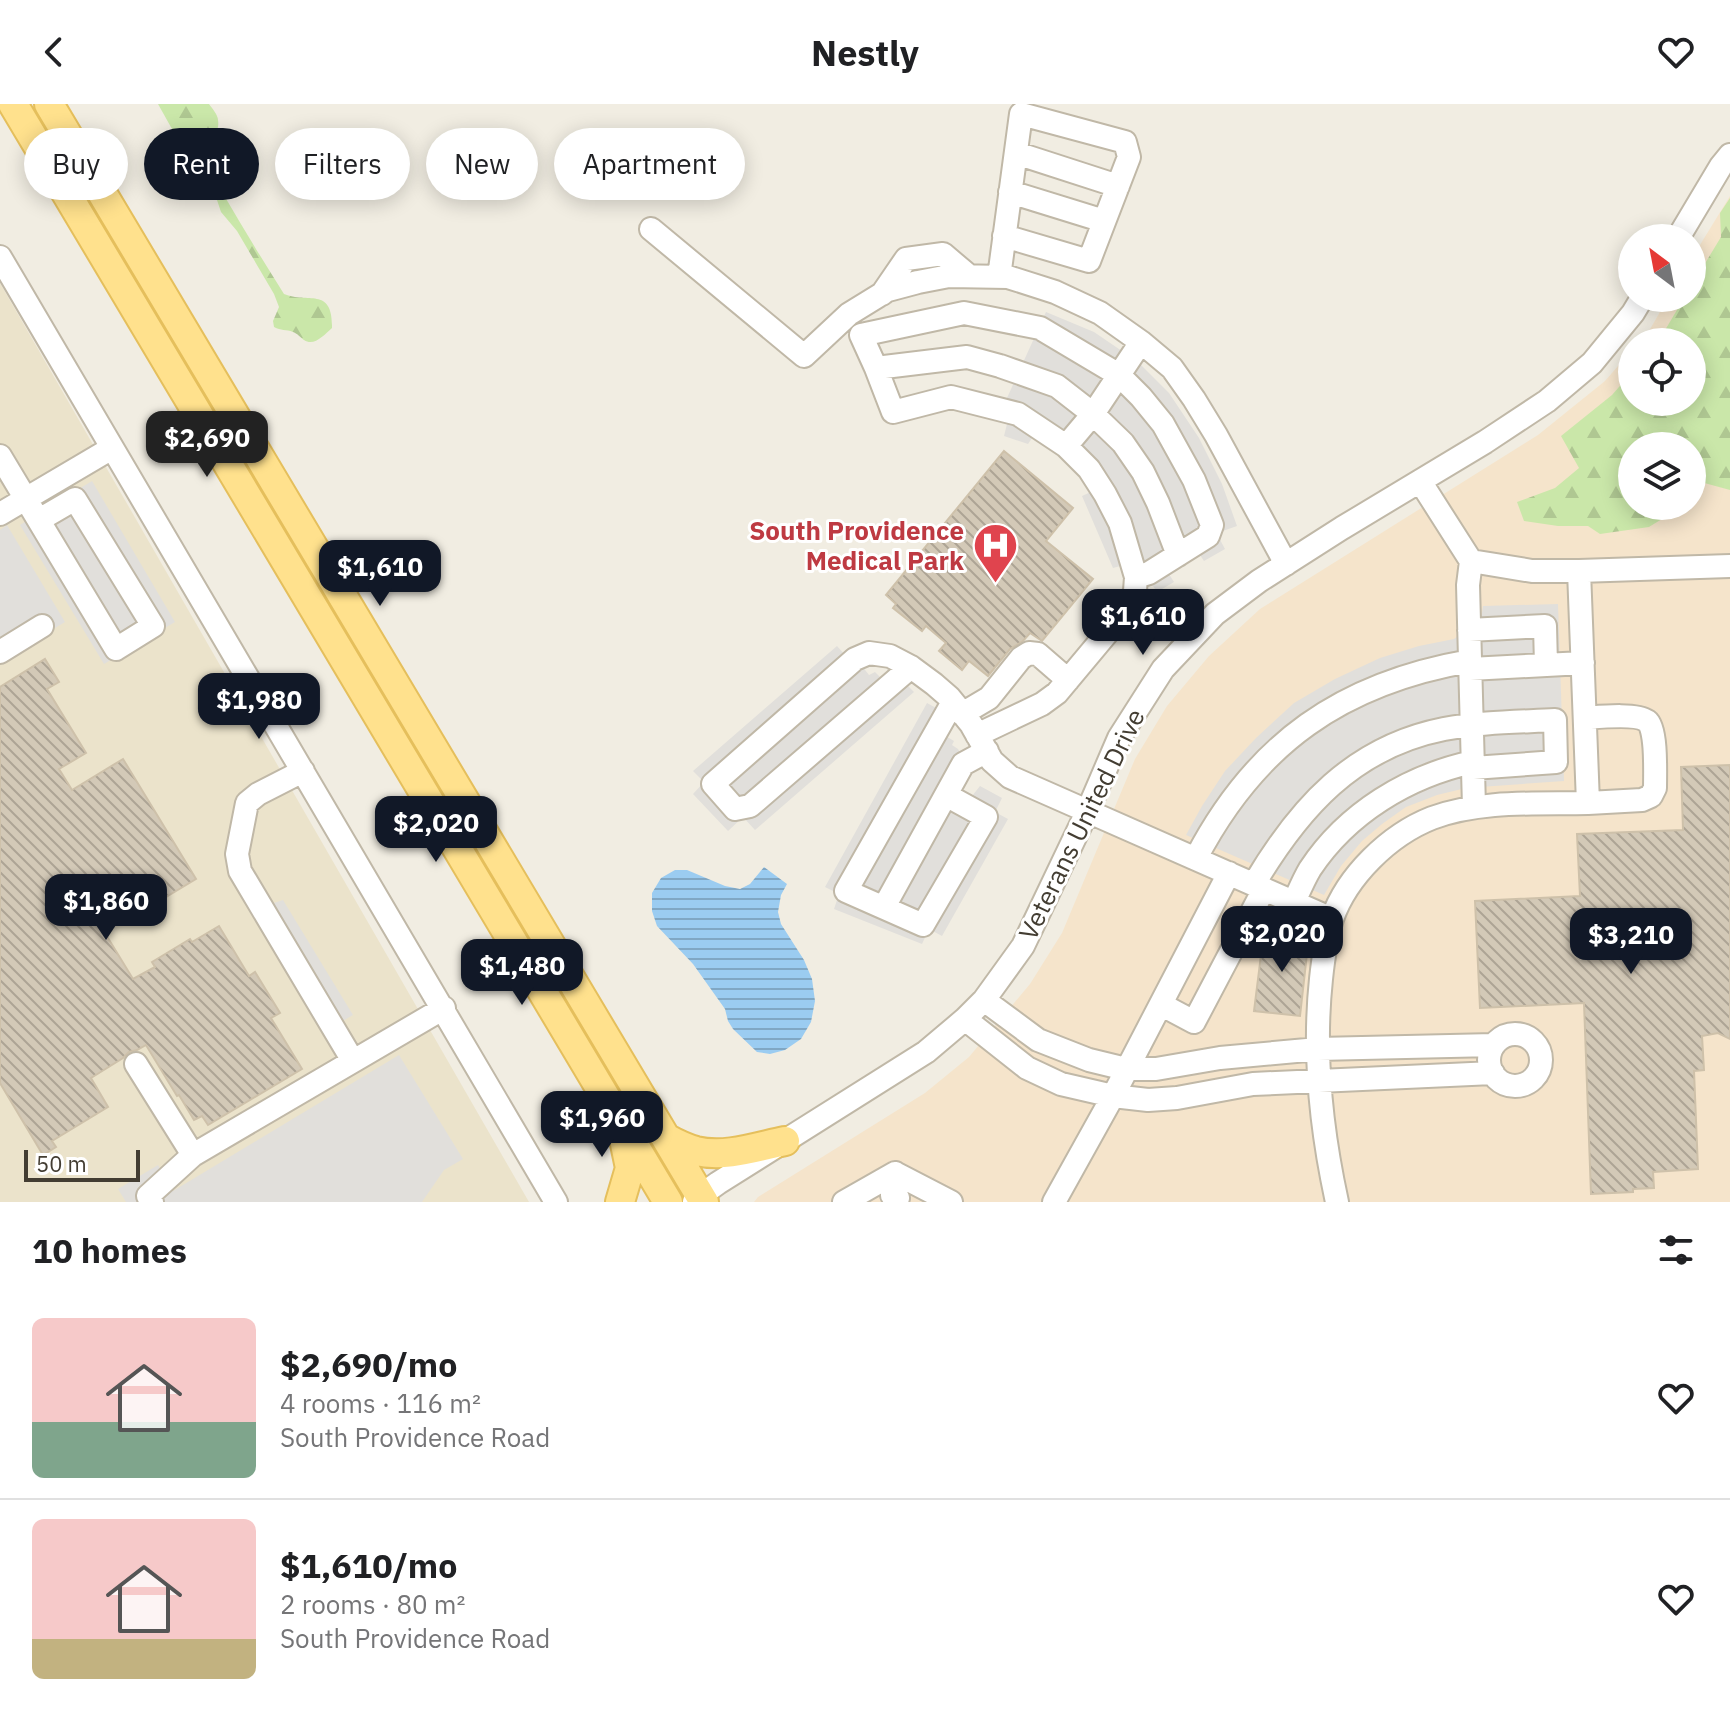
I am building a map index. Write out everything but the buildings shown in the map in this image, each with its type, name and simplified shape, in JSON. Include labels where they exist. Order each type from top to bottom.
[{"type":"main road","points":[[13,104],[616,1115],[662,1200]]},
{"type":"main road","points":[[49,104],[666,1138],[699,1200]]},
{"type":"main road","points":[[616,1115],[627,1147],[630,1168],[620,1202]]},
{"type":"main road","points":[[666,1138],[692,1150],[708,1153],[728,1153],[785,1141]]},
{"type":"street","points":[[999,277],[1004,236],[1010,192],[1016,153],[1015,109],[1125,142],[1129,157],[1089,261],[1004,236]]},
{"type":"street","points":[[1016,153],[1118,186]]},
{"type":"street","points":[[1686,224],[1730,155]]},
{"type":"street","points":[[1010,192],[1104,221]]},
{"type":"street","points":[[651,229],[804,356],[849,314],[888,290],[949,276],[1008,277],[1055,292],[1100,313],[1172,368],[1194,399],[1286,564]]},
{"type":"street","points":[[0,257],[556,1202]]},
{"type":"street","name":"Veterans United Drive","points":[[699,1200],[785,1141],[926,1052],[984,1000],[1023,946],[1119,738],[1163,669],[1215,614],[1286,564],[1547,401],[1592,363],[1634,312]]},
{"type":"street","points":[[861,335],[964,313],[1040,328],[1119,375],[1163,424],[1194,480],[1212,525],[1208,536],[1149,573],[1136,577]]},
{"type":"street","points":[[849,314],[876,368],[893,412],[951,397],[1018,414],[1066,446],[1089,469],[1105,494],[1120,523],[1136,577],[1135,591],[1128,608],[1057,693],[982,743],[963,764],[884,907]]},
{"type":"street","points":[[1066,446],[1093,414],[1141,342]]},
{"type":"street","points":[[876,368],[967,357],[1057,386],[1123,443],[1143,472],[1178,555]]},
{"type":"street","points":[[0,514],[112,448]]},
{"type":"street","points":[[0,456],[116,649],[153,626],[75,499],[39,520]]},
{"type":"street","points":[[1420,481],[1471,561],[1468,585],[1474,807]]},
{"type":"street","points":[[1471,561],[1532,571],[1730,566]]},
{"type":"street","points":[[1579,571],[1588,803]]},
{"type":"street","points":[[0,652],[42,626]]},
{"type":"street","points":[[1469,630],[1545,626],[1546,665]]},
{"type":"street","points":[[911,667],[750,806],[735,809],[713,784],[855,659],[869,653],[890,656],[911,667],[934,684],[958,708],[992,761],[1010,777],[1332,919]]},
{"type":"street","points":[[946,795],[986,817],[923,925],[846,891],[958,708],[989,698],[1021,658],[1029,653],[1038,654],[1068,680]]},
{"type":"street","points":[[1196,858],[1230,802],[1260,766],[1287,739],[1357,695],[1432,667],[1583,663]]},
{"type":"street","points":[[1337,1202],[1328,1160],[1318,1049],[1319,998],[1332,919],[1348,888],[1374,857],[1431,819],[1474,807],[1642,800],[1651,796],[1655,788],[1653,729],[1648,721],[1636,717],[1585,718]]},
{"type":"street","points":[[1162,1005],[1194,1022],[1290,828],[1315,799],[1345,774],[1375,754],[1410,738],[1442,729],[1555,720],[1556,762],[1451,767],[1389,793],[1329,844],[1309,871],[1294,902]]},
{"type":"street","points":[[303,771],[247,803],[238,863],[353,1061]]},
{"type":"street","points":[[1054,1202],[1162,1005],[1229,873]]},
{"type":"street","points":[[984,1000],[1038,1040],[1089,1060],[1126,1069],[1156,1069],[1220,1058],[1318,1049],[1494,1045]]},
{"type":"street","points":[[152,1202],[148,1196],[193,1155],[444,1008]]},
{"type":"street","points":[[965,1019],[1027,1068],[1061,1084],[1148,1100],[1253,1084],[1493,1073]]},
{"type":"street","points":[[1517,1034],[1533,1041],[1541,1057],[1537,1074],[1531,1081],[1523,1085],[1506,1085],[1493,1073],[1489,1059],[1500,1039],[1517,1034]]},
{"type":"street","points":[[136,1064],[193,1155]]},
{"type":"street","points":[[895,1173],[892,1195],[898,1198]]},
{"type":"street","points":[[844,1202],[895,1173]]},
{"type":"street","points":[[895,1173],[951,1202]]},
{"type":"street","points":[[662,1200],[699,1200]]},
{"type":"shaded area","points":[[1730,196],[1730,1202],[754,1202],[925,1093],[969,1057],[1030,984],[1062,933],[1135,759],[1167,706],[1209,656],[1260,609],[1538,435],[1605,381],[1618,366],[1618,416],[1706,416],[1706,328],[1651,328],[1660,312],[1706,312],[1706,235]]},
{"type":"shaded area","points":[[0,283],[529,1202],[0,1202]]},
{"type":"shaded area","points":[[1046,312],[1094,332],[1138,362],[1169,393],[1199,438],[1222,484],[1237,526],[1220,532],[1218,536],[1225,549],[1204,561],[1198,552],[1167,571],[1174,582],[1157,592],[1151,583],[1124,565],[1113,568],[1082,496],[1093,491],[1071,461],[1034,435],[1028,444],[1004,436],[1007,424],[997,420]]},
{"type":"shaded area","points":[[92,481],[175,622],[104,664],[20,525]]},
{"type":"shaded area","points":[[7,525],[65,622],[0,661],[0,530]]},
{"type":"shaded area","points":[[1558,604],[1564,781],[1466,788],[1406,807],[1362,841],[1341,866],[1324,895],[1186,835],[1225,771],[1294,703],[1380,658],[1454,639],[1481,619],[1483,606]]},
{"type":"shaded area","points":[[837,646],[869,675],[875,672],[883,680],[905,683],[914,692],[755,830],[743,817],[728,831],[693,794],[704,782],[693,771]]},
{"type":"shaded area","points":[[927,703],[938,709],[944,735],[954,741],[952,745],[958,749],[970,772],[961,790],[972,796],[980,786],[1002,798],[995,812],[1008,819],[942,936],[929,929],[922,944],[834,909],[839,894],[825,887]]},
{"type":"shaded area","points":[[283,900],[353,1015],[341,1022],[271,904]]},
{"type":"shaded area","points":[[399,1055],[463,1159],[444,1170],[422,1202],[126,1202],[118,1189],[158,1165],[173,1191]]},
{"type":"green space","points":[[158,104],[209,104],[218,118],[218,128],[171,128]]},
{"type":"green space","points":[[1730,198],[1730,490],[1706,483],[1706,432],[1618,432],[1618,520],[1660,520],[1649,527],[1600,534],[1588,526],[1524,521],[1517,502],[1555,488],[1579,468],[1561,436],[1618,388],[1618,416],[1706,416],[1706,328],[1666,328],[1676,312],[1706,312],[1706,262],[1721,237],[1720,213]]},
{"type":"green space","points":[[217,200],[227,200],[284,294],[324,301],[331,315],[332,328],[319,339],[308,342],[293,332],[274,327],[273,321],[279,307],[274,294],[237,231],[221,212]]},
{"type":"water","points":[[764,867],[787,884],[778,912],[781,924],[812,979],[815,1001],[811,1022],[801,1039],[785,1050],[770,1054],[757,1052],[733,1029],[725,1009],[693,964],[657,926],[652,911],[652,893],[661,878],[675,870],[687,870],[740,889],[750,884]]},
{"type":"place","name":"South Providence Medical Park","points":[[995,584]]}]
